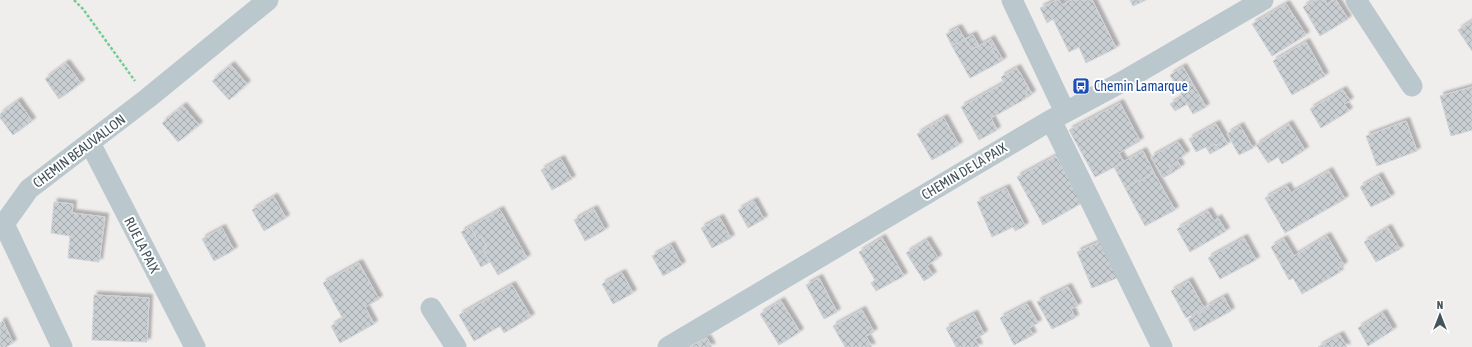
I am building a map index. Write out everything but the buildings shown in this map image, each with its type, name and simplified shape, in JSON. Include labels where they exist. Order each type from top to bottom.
[{"type":"street","name":"CHEMIN BEAUVALLON","points":[[62,347],[2,223],[29,189],[148,98],[268,0]]},
{"type":"street","points":[[1012,0],[1058,116],[1162,347]]},
{"type":"street","name":"CHEMIN DE LA PAIX","points":[[668,347],[1058,116],[1263,0]]},
{"type":"street","points":[[1356,0],[1412,86]]},
{"type":"street","name":"RUE LA PAIX","points":[[90,143],[195,347]]},
{"type":"street","points":[[432,308],[456,347]]},
{"type":"path","points":[[74,0],[83,9],[111,50],[148,98]]},
{"type":"place","name":"Chemin Lamarque","points":[[1081,86]]}]
